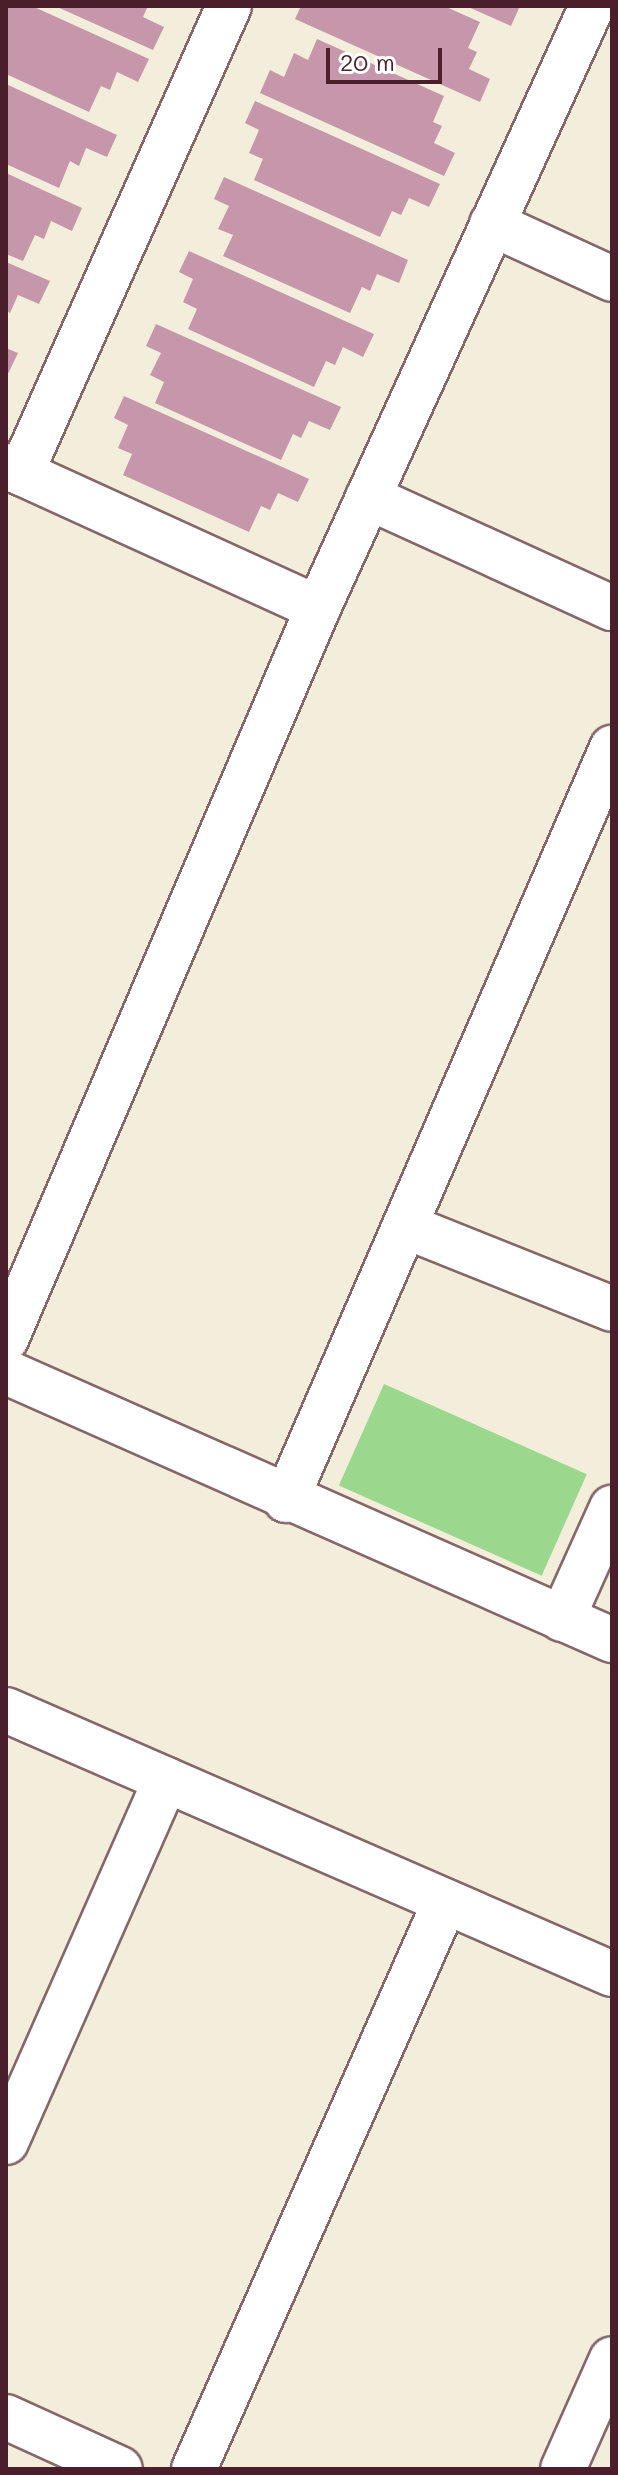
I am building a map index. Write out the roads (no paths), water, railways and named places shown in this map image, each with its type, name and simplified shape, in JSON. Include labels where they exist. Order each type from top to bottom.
[{"type":"street","points":[[229,6],[14,470],[318,608]]},
{"type":"street","points":[[6,1339],[318,608],[592,6]]},
{"type":"street","points":[[492,224],[612,279]]},
{"type":"street","points":[[368,497],[612,608]]},
{"type":"street","points":[[286,1500],[612,748]]},
{"type":"street","points":[[405,1226],[612,1309]]},
{"type":"street","points":[[6,1372],[286,1500],[612,1640]]},
{"type":"street","points":[[562,1619],[612,1508]]},
{"type":"street","points":[[6,1710],[612,1974]]},
{"type":"street","points":[[6,2142],[166,1780]]},
{"type":"street","points":[[194,2469],[445,1902]]},
{"type":"street","points":[[563,2469],[612,2359]]},
{"type":"street","points":[[6,2417],[120,2469]]}]
